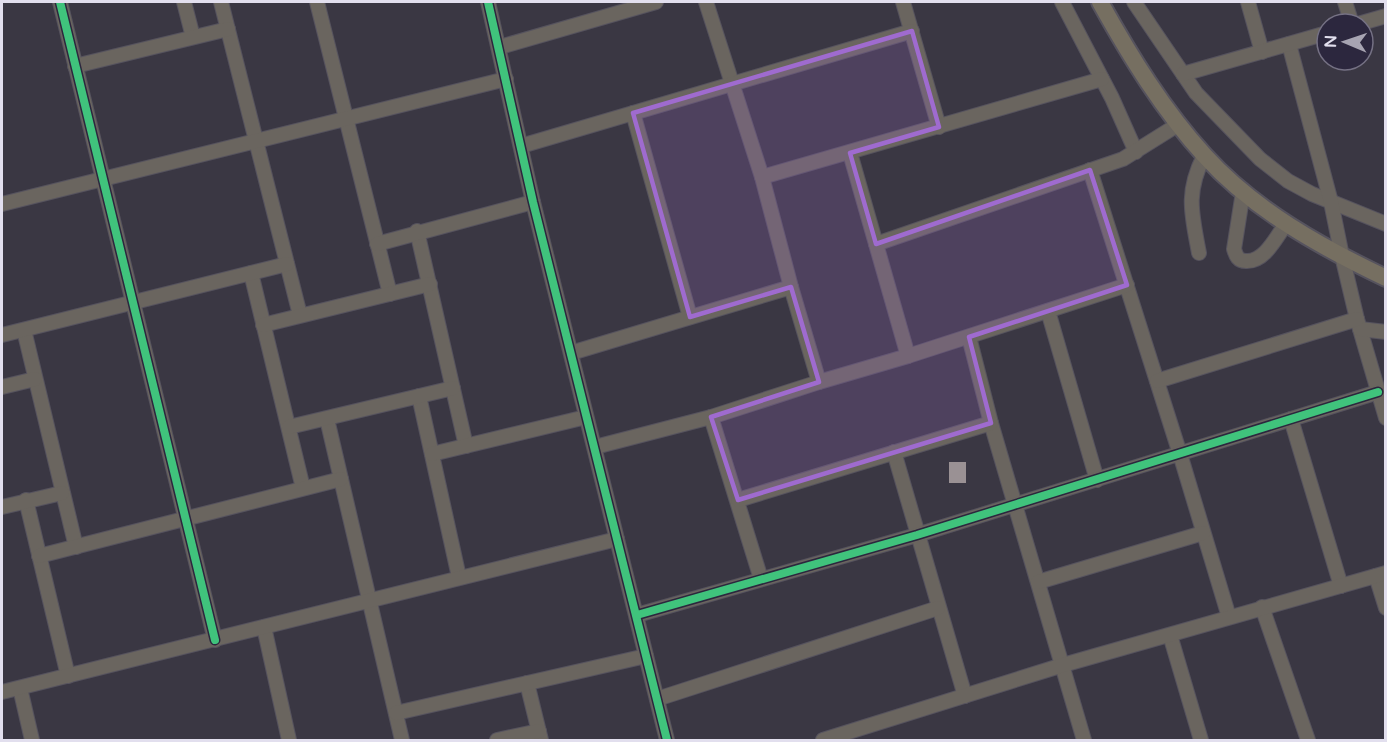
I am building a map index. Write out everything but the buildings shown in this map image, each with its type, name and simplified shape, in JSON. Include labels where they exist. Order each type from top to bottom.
[{"type":"main road","points":[[1100,2],[1152,89],[1204,156],[1243,192],[1286,224],[1386,278]]},
{"type":"street","points":[[60,2],[215,640]]},
{"type":"street","points":[[184,2],[193,38]]},
{"type":"street","points":[[222,2],[300,315]]},
{"type":"street","points":[[317,2],[390,294]]},
{"type":"street","points":[[488,2],[500,47],[533,202],[668,741]]},
{"type":"street","points":[[500,47],[656,2]]},
{"type":"street","points":[[706,2],[762,177],[819,382]]},
{"type":"street","points":[[903,2],[939,126]]},
{"type":"street","points":[[1062,2],[1102,79],[1136,152]]},
{"type":"street","points":[[1134,2],[1196,93],[1260,159],[1288,181],[1386,224]]},
{"type":"street","points":[[1248,2],[1262,52]]},
{"type":"street","points":[[75,66],[228,29]]},
{"type":"street","points":[[521,146],[912,31]]},
{"type":"street","points":[[1183,74],[1315,36]]},
{"type":"street","points":[[1289,44],[1332,202],[1358,324],[1386,418]]},
{"type":"street","points":[[2,204],[506,79]]},
{"type":"street","points":[[762,177],[1102,79]]},
{"type":"street","points":[[633,113],[690,317]]},
{"type":"street","points":[[876,244],[1123,159],[1179,124]]},
{"type":"street","points":[[850,153],[908,356]]},
{"type":"street","points":[[1199,253],[1191,196],[1195,174],[1204,156]]},
{"type":"street","points":[[1090,170],[1229,617]]},
{"type":"street","points":[[1243,192],[1234,249],[1236,257],[1241,261],[1254,261],[1264,254],[1286,224]]},
{"type":"street","points":[[377,244],[417,231],[533,202]]},
{"type":"street","points":[[417,231],[466,446]]},
{"type":"street","points":[[2,335],[287,264]]},
{"type":"street","points":[[250,273],[303,488]]},
{"type":"street","points":[[263,325],[430,284]]},
{"type":"street","points":[[595,447],[711,417],[1127,285]]},
{"type":"street","points":[[571,353],[791,287]]},
{"type":"street","points":[[1048,311],[1097,480]]},
{"type":"street","points":[[1157,381],[1358,324],[1386,332]]},
{"type":"street","points":[[24,330],[76,547]]},
{"type":"street","points":[[969,337],[991,423],[1084,741]]},
{"type":"street","points":[[2,387],[36,379]]},
{"type":"street","points":[[289,427],[453,388]]},
{"type":"street","points":[[637,615],[917,535],[1378,392]]},
{"type":"street","points":[[419,396],[459,577]]},
{"type":"street","points":[[432,454],[586,417]]},
{"type":"street","points":[[711,417],[761,579]]},
{"type":"street","points":[[327,418],[402,741]]},
{"type":"street","points":[[1290,419],[1341,586]]},
{"type":"street","points":[[738,500],[991,423]]},
{"type":"street","points":[[894,452],[965,696]]},
{"type":"street","points":[[39,556],[341,479]]},
{"type":"street","points":[[2,507],[62,493]]},
{"type":"street","points":[[26,501],[68,676]]},
{"type":"street","points":[[1038,582],[1203,534]]},
{"type":"street","points":[[2,693],[617,539]]},
{"type":"street","points":[[823,741],[842,738],[1063,665],[1381,575],[1386,608]]},
{"type":"street","points":[[657,699],[938,608]]},
{"type":"street","points":[[1262,608],[1308,741]]},
{"type":"street","points":[[264,627],[289,741]]},
{"type":"street","points":[[1170,635],[1201,741]]},
{"type":"street","points":[[396,713],[646,656]]},
{"type":"street","points":[[497,741],[540,736],[527,683]]},
{"type":"street","points":[[20,688],[32,741]]},
{"type":"highlighted area","points":[[912,31],[939,127],[850,153],[876,244],[1090,170],[1127,285],[969,337],[991,423],[738,500],[711,417],[819,382],[791,287],[690,317],[633,113]]},
{"type":"cycle path","points":[[60,2],[215,640]]},
{"type":"cycle path","points":[[488,2],[533,202],[667,740]]},
{"type":"cycle path","points":[[637,615],[917,535],[1378,392]]}]
